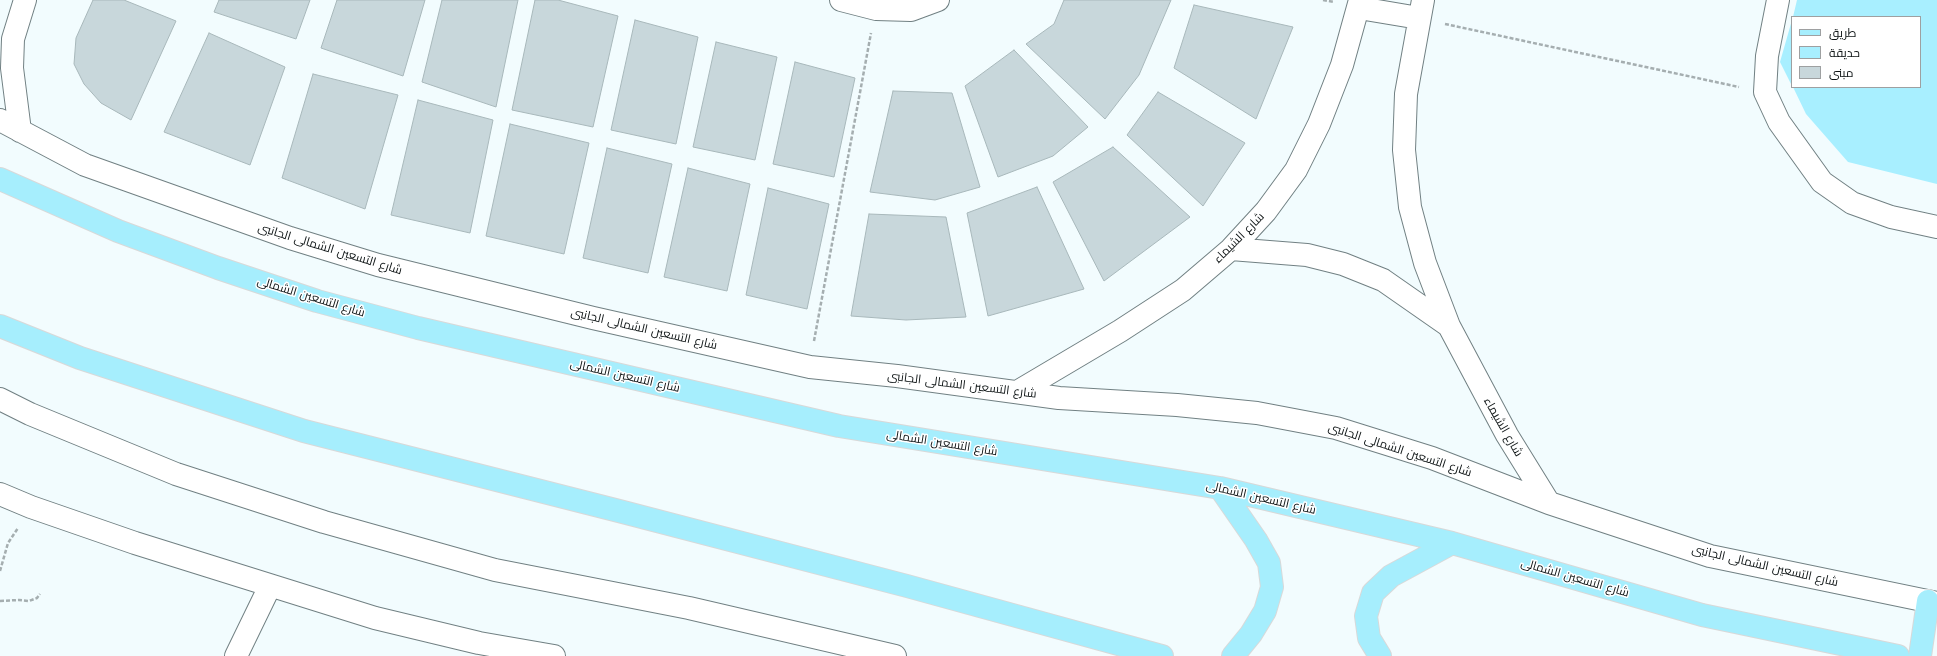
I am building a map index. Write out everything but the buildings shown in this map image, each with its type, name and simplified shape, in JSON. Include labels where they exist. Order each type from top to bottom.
[{"type":"main road","name":"شارع التسعين الشمالى","points":[[0,179],[118,231],[218,268],[317,301],[418,328],[838,426],[1220,488],[1452,543],[1702,615],[1898,656]]},
{"type":"main road","points":[[0,326],[80,358],[304,431],[664,523],[1162,656]]},
{"type":"main road","points":[[1220,488],[1256,540],[1269,563],[1272,587],[1265,611],[1251,634],[1232,656]]},
{"type":"main road","points":[[1380,656],[1369,638],[1366,616],[1374,593],[1392,576],[1452,543]]},
{"type":"main road","points":[[1920,656],[1933,602]]},
{"type":"street","points":[[20,131],[12,68],[13,39],[25,0]]},
{"type":"street","points":[[842,0],[876,9],[911,10],[938,0]]},
{"type":"street","points":[[1778,0],[1767,56],[1765,92],[1779,122],[1822,182],[1852,203],[1891,217],[1937,227]]},
{"type":"street","points":[[1360,4],[1421,9]]},
{"type":"street","name":"شارع الشيماء","points":[[1017,392],[1120,331],[1182,290],[1231,249],[1266,211],[1296,170],[1319,124],[1339,73],[1360,4]]},
{"type":"street","name":"شارع الشيماء","points":[[1421,9],[1406,94],[1404,150],[1410,207],[1425,263],[1449,326],[1507,435],[1549,503]]},
{"type":"street","name":"شارع التسعين الشمالى الجانبى","points":[[0,120],[85,165],[283,236],[378,265],[593,318],[810,368],[897,376],[1059,398],[1177,405],[1257,413],[1336,428],[1432,458],[1549,503],[1710,556],[1933,602]]},
{"type":"street","points":[[1231,249],[1307,255],[1343,264],[1383,280],[1449,326]]},
{"type":"street","points":[[0,399],[30,414],[176,474],[331,524],[495,570],[689,608],[895,656]]},
{"type":"street","points":[[0,494],[31,507],[134,543],[375,618],[479,643],[554,656]]},
{"type":"street","points":[[236,656],[270,586]]},
{"type":"path","points":[[810,368],[876,9]]},
{"type":"path","points":[[1421,9],[1765,92]]},
{"type":"path","points":[[0,571],[8,543],[31,507]]},
{"type":"path","points":[[0,601],[19,600],[29,602],[33,601],[40,594]]},
{"type":"green space","points":[[1797,0],[1937,0],[1937,184],[1848,162],[1806,114],[1793,88],[1921,88],[1921,16],[1793,16]]},
{"type":"green space","points":[[1791,24],[1791,84],[1780,62]]}]
